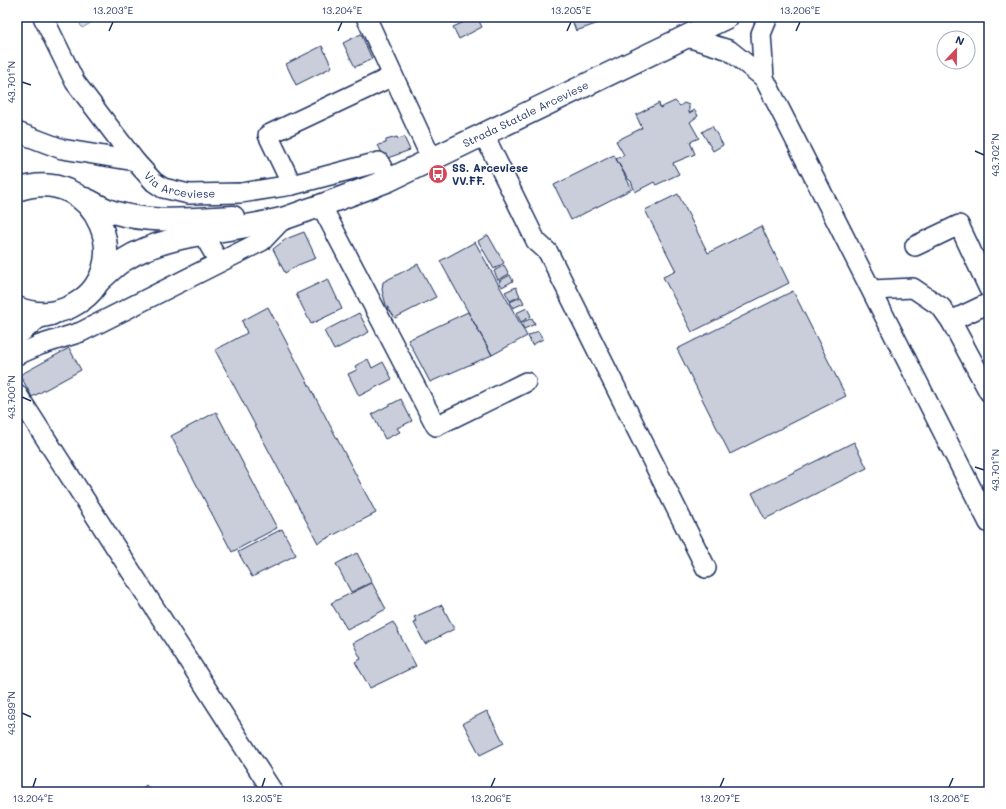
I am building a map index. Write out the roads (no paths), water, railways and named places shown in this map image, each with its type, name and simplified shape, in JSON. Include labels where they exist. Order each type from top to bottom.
[{"type":"main road","name":"Strada Statale Arceviese","points":[[321,205],[389,180],[727,17]]},
{"type":"main road","points":[[17,176],[64,189],[112,212],[198,227],[252,226],[284,218],[321,205]]},
{"type":"main road","points":[[17,190],[30,186],[50,186]]},
{"type":"main road","points":[[78,196],[92,209],[102,226],[106,244],[105,264],[98,282]]},
{"type":"main road","points":[[17,334],[38,317],[63,310],[77,304],[98,282],[123,260],[143,250],[164,243],[198,227],[240,216],[321,205]]},
{"type":"main road","points":[[17,308],[26,312],[44,314],[63,310]]},
{"type":"street","name":"Via Arceviese","points":[[43,17],[75,82],[135,161],[154,182],[163,188],[189,194],[241,193],[292,185],[379,162],[389,180]]},
{"type":"street","points":[[366,17],[432,160]]},
{"type":"street","points":[[768,17],[761,34],[764,78],[989,522]]},
{"type":"street","points":[[687,37],[729,50],[764,78]]},
{"type":"street","points":[[292,185],[268,135],[393,76]]},
{"type":"street","points":[[17,132],[62,149],[135,161]]},
{"type":"street","points":[[484,135],[536,241],[548,252],[706,568]]},
{"type":"street","points":[[321,205],[436,426],[526,382]]},
{"type":"street","points":[[17,355],[40,345],[81,332],[262,241],[284,218]]},
{"type":"street","points":[[915,246],[959,225],[989,289]]},
{"type":"street","points":[[198,227],[218,262]]},
{"type":"street","points":[[872,290],[913,288],[941,306],[951,321],[989,392]]},
{"type":"street","points":[[951,321],[989,303]]},
{"type":"street","points":[[17,394],[273,792]]},
{"type":"place","name":"SS. Arceviese VV.FF.","points":[[438,174]]}]
